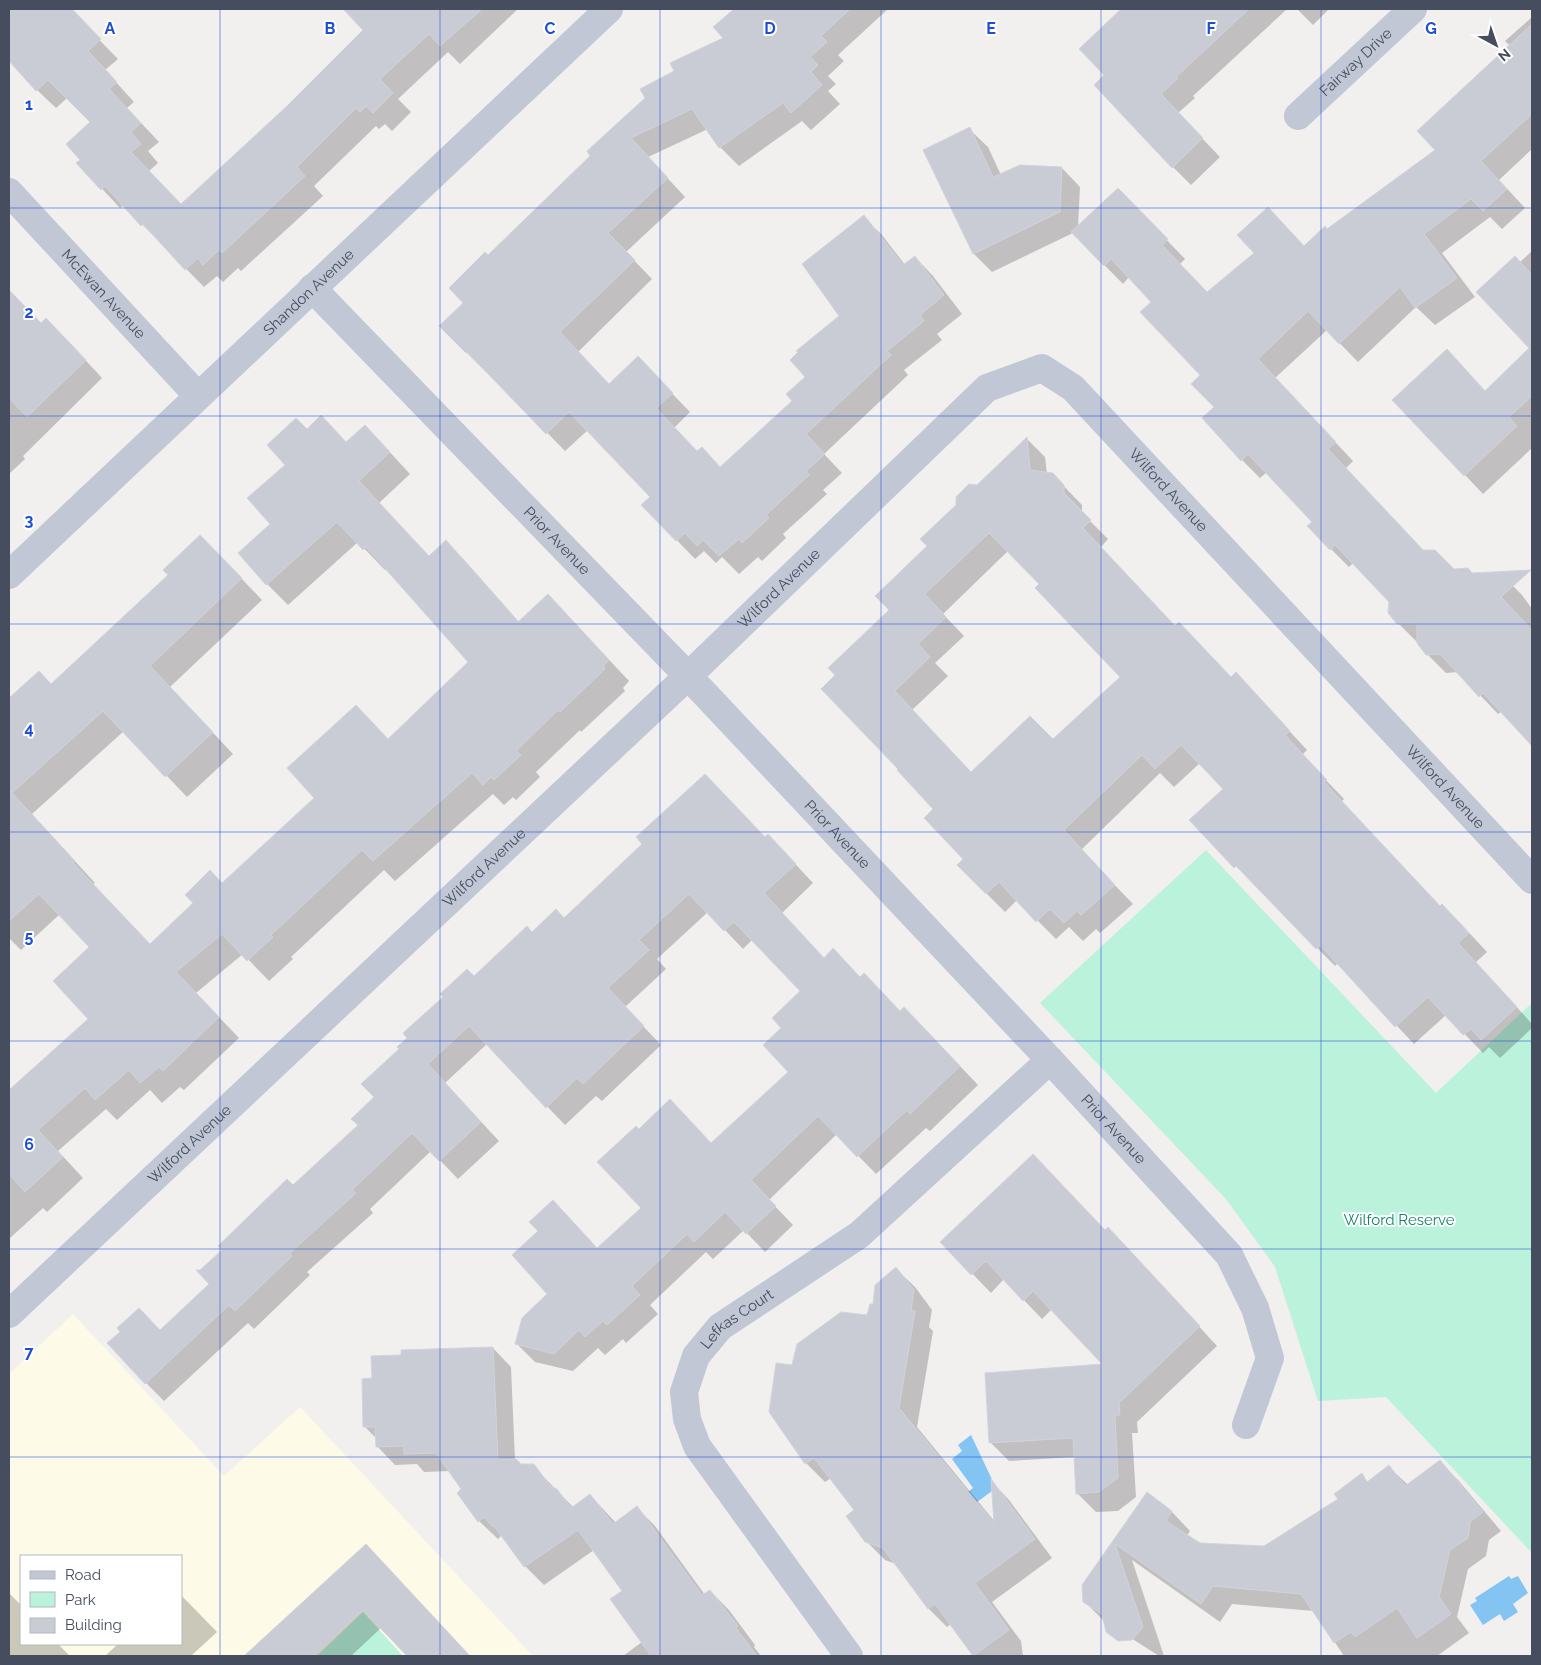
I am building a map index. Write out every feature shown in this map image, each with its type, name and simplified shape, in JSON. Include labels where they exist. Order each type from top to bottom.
[{"type":"street","name":"Shandon Avenue","points":[[9,574],[609,9]]},
{"type":"street","name":"Fairway Drive","points":[[1298,116],[1413,9]]},
{"type":"street","name":"McEwan Avenue","points":[[9,192],[198,396]]},
{"type":"street","name":"Prior Avenue","points":[[312,288],[688,676],[1050,1060],[1229,1255],[1255,1308],[1270,1358],[1246,1425]]},
{"type":"street","name":"Wilford Avenue","points":[[9,1314],[688,676],[987,388],[1042,368],[1073,388],[1532,880]]},
{"type":"street","name":"Lefkas Court","points":[[849,1656],[697,1446],[687,1419],[684,1392],[696,1356],[720,1328],[859,1235],[1050,1060]]},
{"type":"shaded area","points":[[73,1314],[224,1476],[300,1407],[533,1656],[9,1656],[9,1374]]},
{"type":"green space","name":"Wilford Reserve","points":[[1206,850],[1436,1093],[1532,1003],[1532,1553],[1386,1397],[1318,1401],[1275,1267],[1226,1199],[1040,1003]]},
{"type":"green space","points":[[363,1612],[403,1656],[317,1656]]},
{"type":"water","points":[[971,1435],[996,1488],[973,1505],[965,1494],[973,1488],[952,1459],[962,1451],[958,1445]]},
{"type":"water","points":[[1509,1576],[1511,1579],[1518,1576],[1528,1593],[1513,1604],[1518,1612],[1504,1621],[1500,1614],[1483,1625],[1470,1605],[1477,1601],[1475,1598]]},
{"type":"building","points":[[9,9],[72,9],[101,39],[88,51],[117,82],[109,89],[141,123],[131,132],[141,144],[131,152],[181,204],[286,107],[363,30],[343,9],[482,9],[440,46],[429,34],[380,79],[393,93],[373,113],[366,106],[360,112],[356,108],[297,167],[305,176],[222,253],[219,250],[203,265],[198,258],[185,270],[143,224],[141,226],[105,186],[101,190],[76,163],[80,160],[66,144],[90,122],[48,80],[36,91],[9,61]]},
{"type":"building","points":[[734,9],[850,9],[821,36],[827,42],[810,57],[818,65],[811,72],[822,85],[791,113],[783,103],[719,148],[692,109],[631,138],[668,178],[608,233],[635,260],[560,332],[609,384],[638,356],[673,393],[656,408],[697,451],[702,447],[720,467],[792,401],[786,394],[805,377],[790,360],[798,352],[796,351],[839,316],[802,264],[864,215],[903,265],[915,256],[944,295],[920,315],[924,321],[887,351],[891,355],[806,434],[825,454],[806,471],[809,475],[766,515],[769,518],[742,543],[739,539],[719,556],[703,540],[697,546],[685,533],[676,541],[641,505],[650,497],[569,412],[546,434],[467,352],[439,326],[463,303],[449,288],[485,252],[488,255],[590,156],[587,151],[645,98],[640,89],[674,71],[670,63],[723,38],[713,27]]},
{"type":"building","points":[[1121,9],[1249,9],[1176,77],[1178,78],[1161,94],[1203,138],[1172,168],[1094,85],[1104,75],[1079,49]]},
{"type":"building","points":[[1532,24],[1532,114],[1481,161],[1507,189],[1483,211],[1471,199],[1424,234],[1457,278],[1415,308],[1400,287],[1339,344],[1308,311],[1258,359],[1336,442],[1328,449],[1423,550],[1435,550],[1454,569],[1468,568],[1472,573],[1531,570],[1501,597],[1532,630],[1532,746],[1483,693],[1479,697],[1440,654],[1426,655],[1417,643],[1417,624],[1397,624],[1388,613],[1389,602],[1335,545],[1330,550],[1307,526],[1312,522],[1248,454],[1241,461],[1202,418],[1214,407],[1191,384],[1200,375],[1140,312],[1151,302],[1111,259],[1104,266],[1071,232],[1118,188],[1168,239],[1162,245],[1207,292],[1254,253],[1237,235],[1268,207],[1304,246],[1325,226],[1327,229],[1435,150],[1417,131]]},
{"type":"building","points":[[970,127],[993,177],[1020,165],[1062,167],[1060,212],[973,254],[923,150]]},
{"type":"building","points":[[1515,256],[1532,275],[1532,396],[1509,417],[1517,426],[1464,476],[1392,400],[1447,349],[1485,391],[1529,348],[1476,292]]},
{"type":"building","points":[[9,290],[41,323],[46,318],[86,360],[27,417],[9,398]]},
{"type":"building","points":[[321,415],[346,442],[365,425],[390,452],[359,481],[429,556],[446,540],[518,622],[548,594],[609,660],[603,666],[605,669],[560,712],[558,710],[516,751],[521,755],[494,780],[491,777],[483,785],[472,773],[373,861],[362,850],[271,935],[273,937],[247,961],[222,934],[176,972],[219,1017],[163,1071],[159,1067],[140,1083],[129,1070],[95,1100],[85,1088],[38,1130],[63,1157],[25,1192],[9,1174],[9,1090],[88,1019],[53,981],[89,947],[39,894],[9,921],[9,698],[39,671],[51,684],[168,575],[163,570],[200,535],[242,578],[150,666],[213,732],[165,777],[103,711],[12,793],[75,861],[73,863],[150,944],[193,903],[185,895],[210,870],[222,883],[314,798],[287,768],[356,705],[388,739],[468,662],[366,547],[363,550],[337,522],[266,585],[238,553],[270,524],[247,498],[285,465],[267,445],[296,418],[307,429]]},
{"type":"building","points":[[1027,437],[1030,470],[1053,473],[1064,485],[1064,493],[1091,520],[1083,528],[1175,626],[1179,622],[1231,677],[1236,672],[1290,731],[1285,735],[1327,780],[1324,782],[1440,906],[1442,904],[1469,933],[1458,943],[1517,1007],[1481,1040],[1471,1029],[1463,1035],[1428,997],[1395,1027],[1320,945],[1316,949],[1236,866],[1234,868],[1189,820],[1223,789],[1181,745],[1155,769],[1142,755],[1064,830],[1115,885],[1081,915],[1077,911],[1064,923],[1050,909],[1036,922],[999,882],[986,894],[957,865],[963,859],[924,818],[933,809],[898,769],[821,689],[835,675],[828,668],[889,610],[875,596],[927,546],[920,539],[956,505],[956,497],[969,484],[977,485]],"holes":[[[989,533],[1039,584],[1035,588],[1120,677],[1053,739],[1030,716],[971,772],[895,691],[930,657],[918,644],[946,617],[925,594]]]},
{"type":"building","points":[[705,774],[765,837],[768,834],[796,864],[764,893],[824,958],[833,948],[860,977],[864,973],[900,1011],[904,1007],[960,1066],[910,1114],[907,1110],[857,1157],[818,1116],[751,1180],[776,1206],[746,1234],[725,1212],[694,1242],[687,1234],[632,1286],[640,1295],[607,1325],[603,1321],[585,1337],[579,1330],[554,1354],[515,1344],[522,1318],[547,1294],[512,1255],[538,1231],[529,1222],[553,1200],[597,1248],[641,1208],[597,1162],[636,1126],[639,1129],[670,1099],[711,1143],[788,1072],[763,1045],[781,1028],[772,1018],[800,991],[734,922],[724,931],[689,894],[639,940],[649,950],[608,988],[644,1026],[583,1084],[577,1078],[546,1108],[469,1026],[428,1064],[481,1122],[439,1161],[412,1133],[352,1190],[356,1193],[290,1253],[292,1256],[235,1311],[229,1305],[145,1384],[107,1343],[120,1332],[117,1328],[139,1308],[160,1330],[209,1284],[196,1270],[200,1270],[222,1250],[218,1246],[287,1179],[293,1185],[358,1125],[351,1119],[374,1097],[361,1084],[399,1049],[397,1047],[407,1038],[403,1033],[443,997],[440,994],[467,969],[474,976],[527,926],[532,932],[556,909],[564,918],[642,844],[636,837]]},
{"type":"building","points":[[1033,1154],[1105,1230],[1108,1227],[1200,1326],[1119,1403],[1120,1415],[1115,1415],[1118,1478],[1099,1492],[1076,1494],[1073,1438],[989,1443],[985,1373],[1102,1364],[1033,1291],[1023,1301],[986,1261],[971,1275],[940,1242]]},
{"type":"building","points":[[896,1267],[914,1290],[911,1310],[915,1311],[899,1408],[994,1523],[991,1479],[1035,1539],[975,1583],[1009,1630],[973,1656],[935,1604],[928,1609],[883,1548],[865,1542],[846,1516],[854,1510],[814,1458],[805,1464],[769,1412],[776,1363],[792,1365],[797,1344],[841,1312],[867,1315],[870,1304],[873,1304],[875,1285]]},
{"type":"building","points":[[493,1347],[498,1460],[516,1459],[521,1464],[534,1464],[550,1486],[557,1489],[571,1508],[590,1494],[613,1524],[637,1506],[702,1595],[710,1590],[738,1626],[736,1628],[757,1656],[651,1656],[610,1599],[622,1591],[578,1530],[524,1567],[494,1526],[484,1517],[478,1522],[457,1493],[461,1489],[436,1453],[404,1454],[404,1446],[376,1447],[375,1427],[363,1427],[362,1379],[372,1378],[371,1356],[401,1355],[401,1350]]},
{"type":"building","points":[[1440,1460],[1483,1512],[1470,1522],[1468,1538],[1450,1550],[1439,1597],[1451,1614],[1417,1638],[1397,1608],[1355,1637],[1351,1632],[1334,1643],[1301,1594],[1213,1586],[1201,1604],[1115,1544],[1143,1627],[1132,1640],[1118,1641],[1106,1632],[1102,1614],[1083,1602],[1082,1585],[1147,1492],[1172,1511],[1166,1521],[1200,1543],[1264,1546],[1338,1499],[1334,1494],[1362,1473],[1367,1482],[1389,1465],[1405,1486]]},
{"type":"building","points":[[366,1544],[470,1656],[407,1656],[363,1610],[313,1656],[244,1656]]}]
